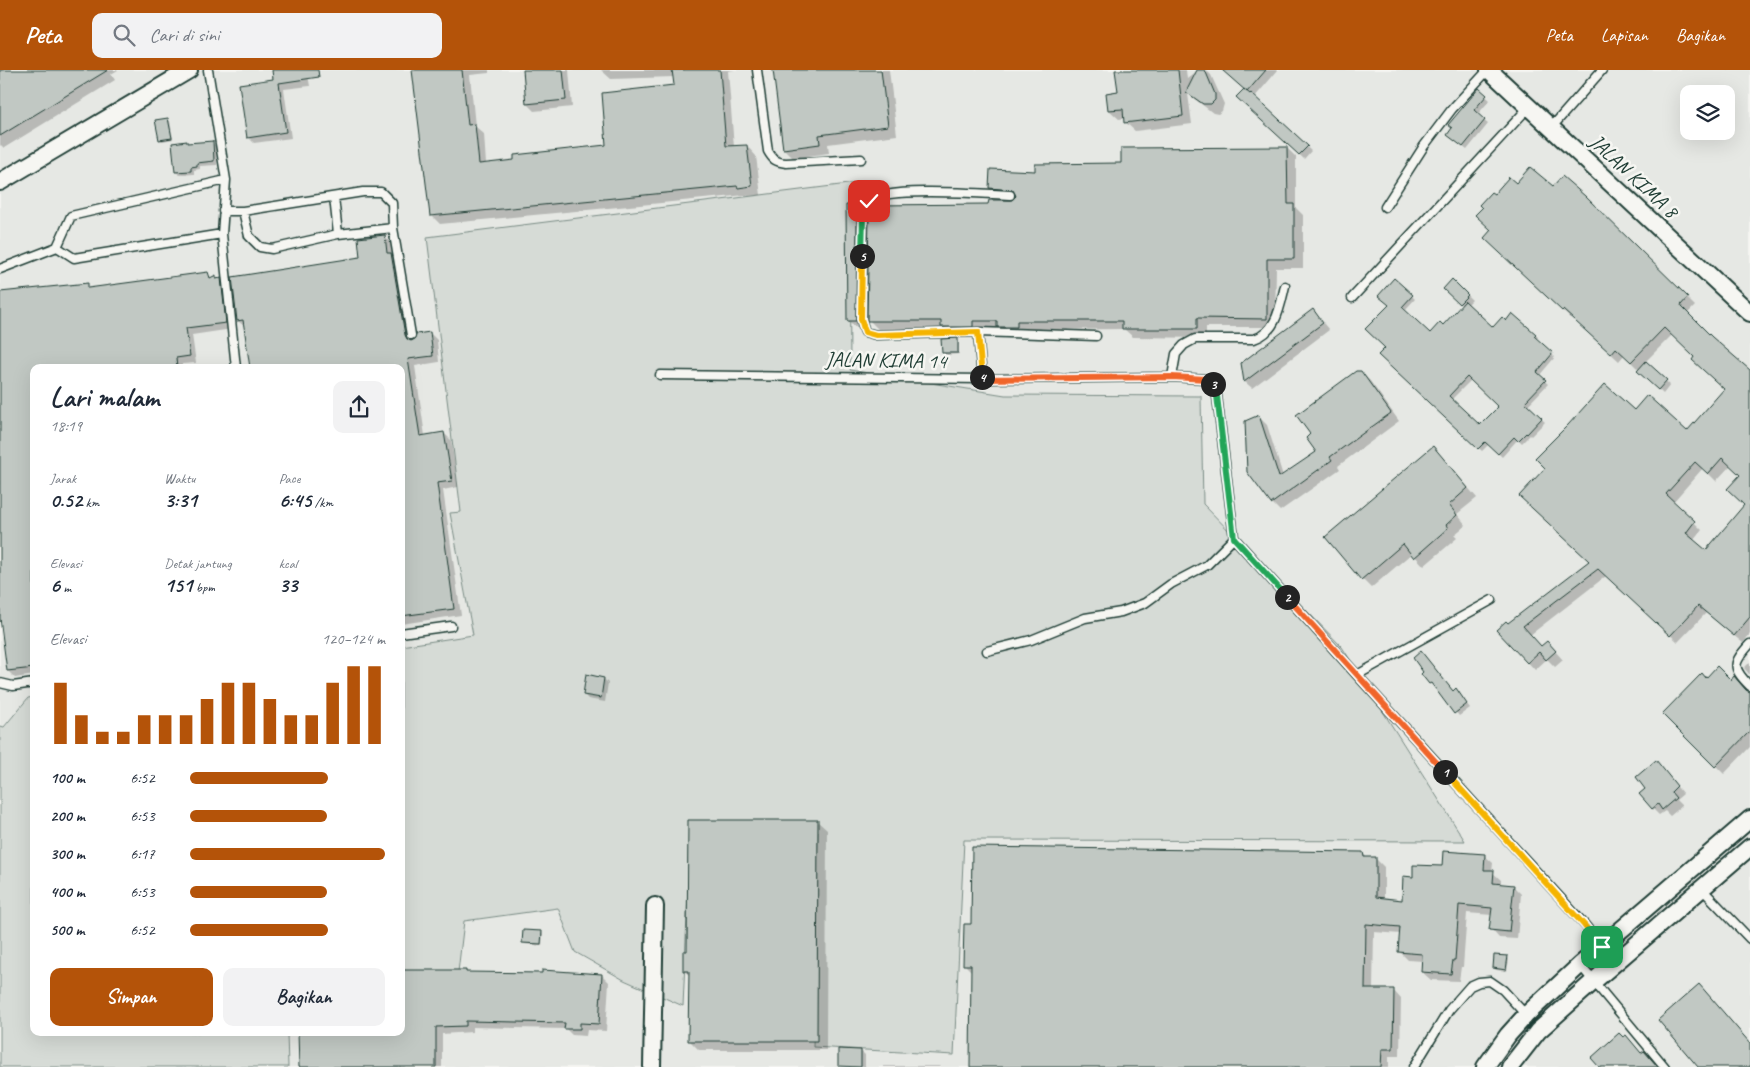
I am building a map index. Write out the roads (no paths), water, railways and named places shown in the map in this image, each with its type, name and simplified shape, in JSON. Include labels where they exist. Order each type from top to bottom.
[{"type":"street","points":[[0,182],[188,70]]},
{"type":"street","name":"JALAN KIMA 8","points":[[1488,70],[1750,313]]},
{"type":"street","points":[[1484,1067],[1526,1015],[1580,965],[1750,819]]},
{"type":"street","points":[[1510,1067],[1538,1031],[1750,847]]},
{"type":"street","points":[[652,1067],[655,906]]},
{"type":"lane","points":[[208,70],[226,180],[222,234],[236,364]]},
{"type":"lane","points":[[757,70],[768,151],[772,158],[777,162],[786,163],[861,159]]},
{"type":"lane","points":[[1385,208],[1424,146],[1452,109],[1488,70]]},
{"type":"lane","points":[[1551,128],[1602,70]]},
{"type":"lane","points":[[1352,298],[1529,107]]},
{"type":"lane","points":[[0,269],[57,247],[71,216],[226,180]]},
{"type":"lane","points":[[1010,195],[932,191],[877,196],[869,201],[863,215],[861,319],[865,332],[876,335],[978,332],[1096,336]]},
{"type":"lane","points":[[223,211],[243,211],[364,192],[380,192],[392,203],[393,228],[411,335]]},
{"type":"lane","points":[[334,197],[338,234]]},
{"type":"lane","points":[[243,211],[249,236],[260,247],[272,250],[338,234],[393,228]]},
{"type":"lane","points":[[57,247],[74,258],[222,234]]},
{"type":"lane","points":[[1172,377],[1176,354],[1184,345],[1195,339],[1254,338],[1262,336],[1276,320],[1285,286]]},
{"type":"lane","points":[[978,332],[982,379]]},
{"type":"lane","name":"JALAN KIMA 14","points":[[660,375],[982,379],[1172,377],[1206,379],[1215,386],[1234,538]]},
{"type":"lane","points":[[987,651],[1031,640],[1084,618],[1121,612],[1145,603],[1171,584],[1207,565],[1234,538],[1602,947]]},
{"type":"lane","points":[[1357,675],[1492,600]]},
{"type":"lane","points":[[405,632],[451,626]]},
{"type":"lane","points":[[1750,644],[1736,659],[1736,668],[1739,675],[1750,686]]},
{"type":"lane","points":[[0,683],[13,686],[30,684]]},
{"type":"lane","points":[[1701,888],[1750,939]]},
{"type":"lane","points":[[1580,965],[1665,1067]]},
{"type":"lane","points":[[1414,1067],[1449,1010],[1470,986],[1479,982],[1490,982],[1503,990],[1526,1015]]}]
